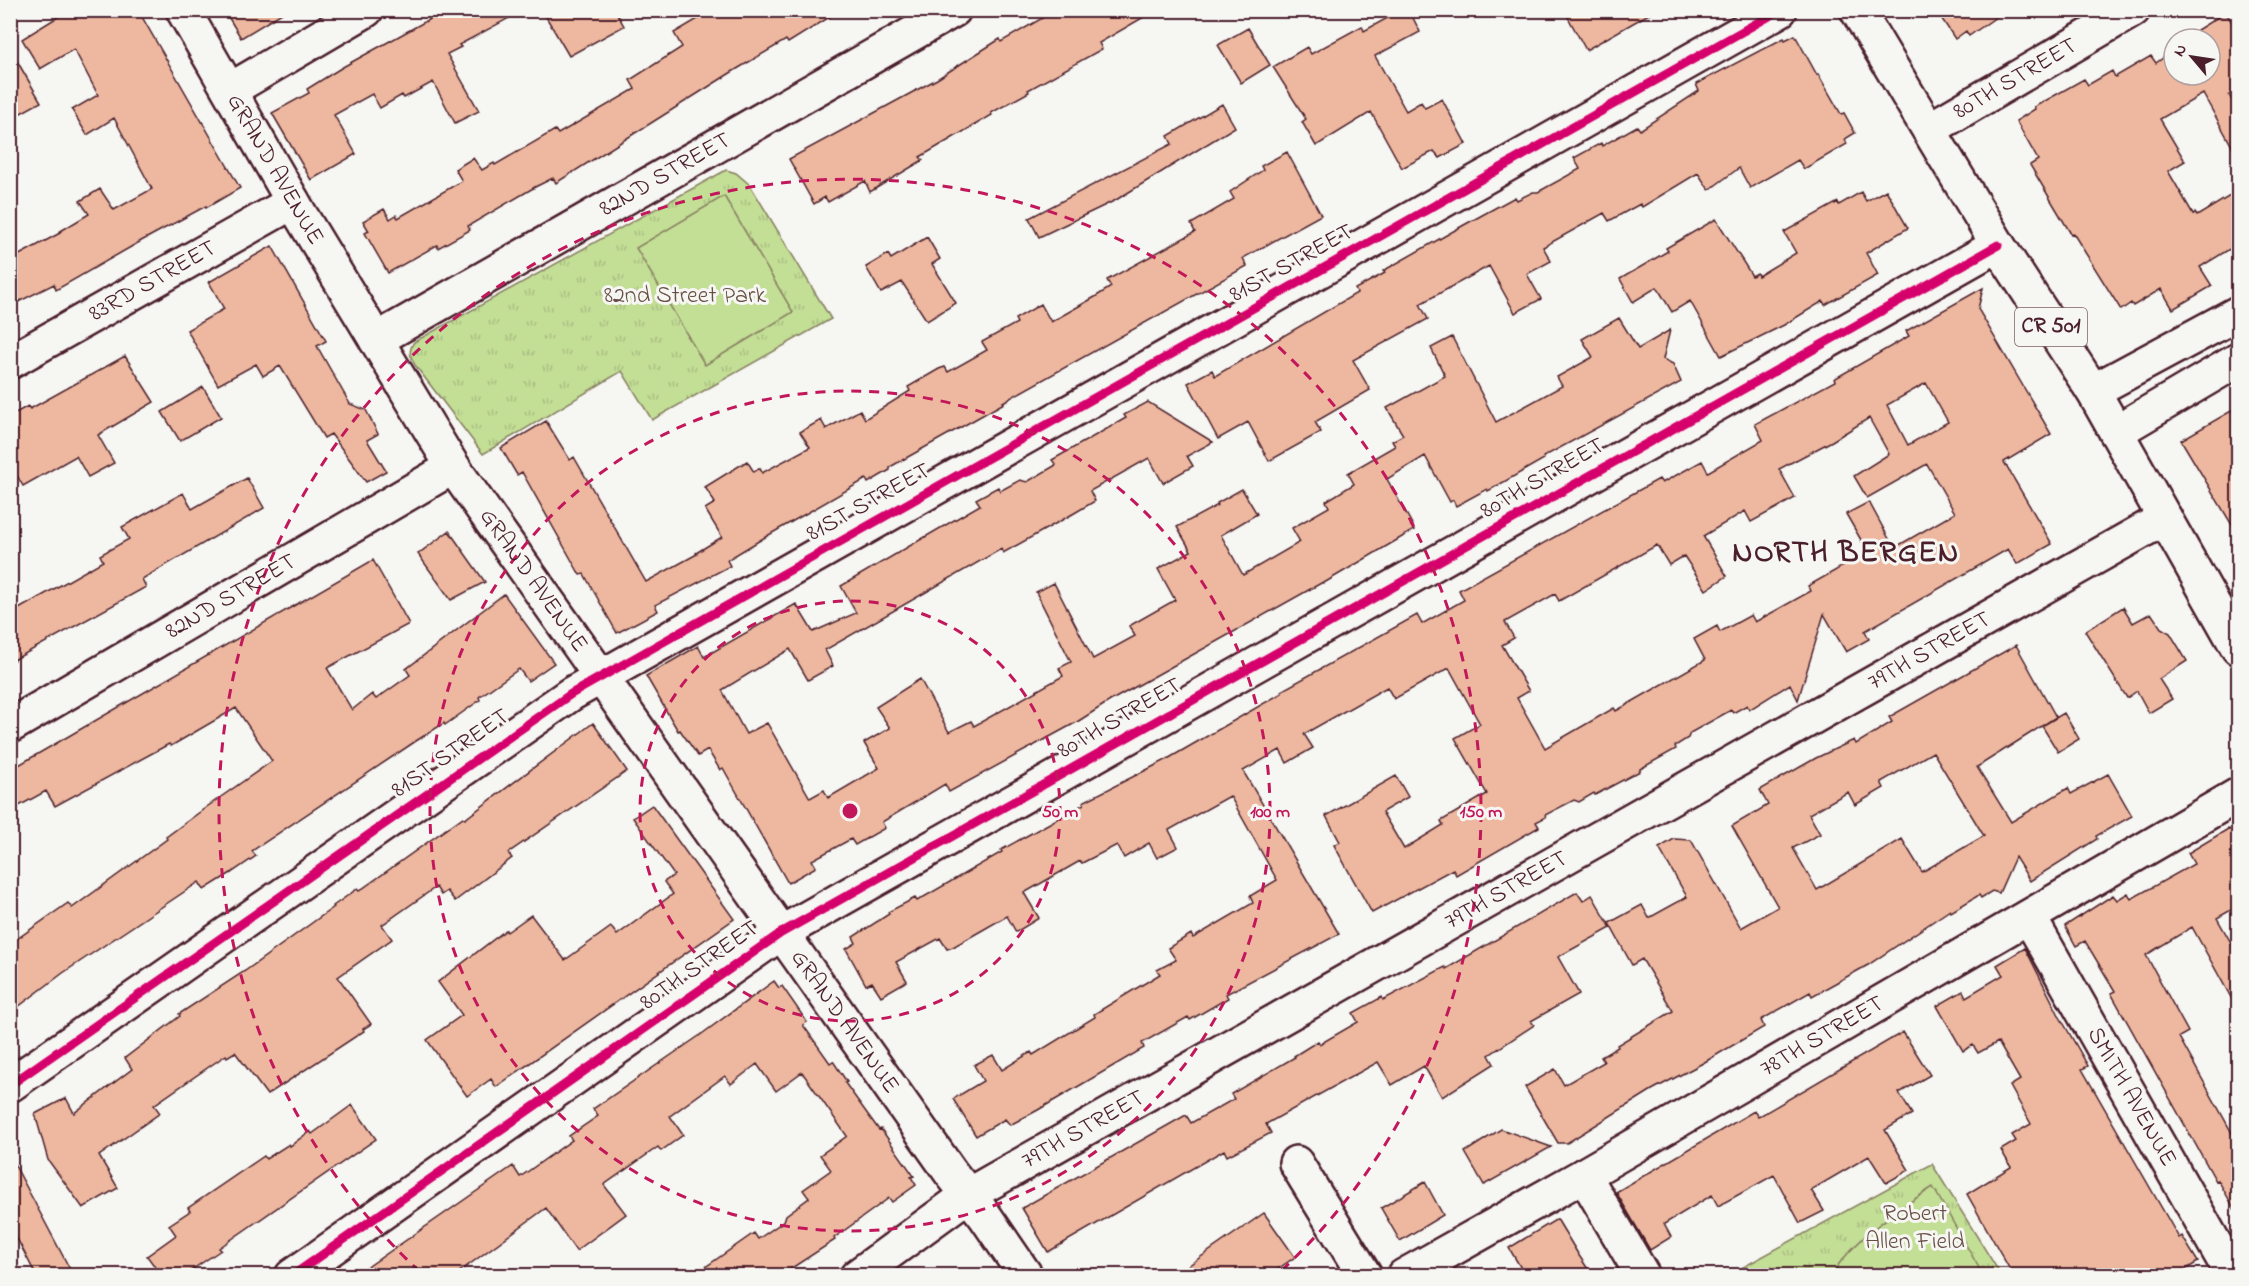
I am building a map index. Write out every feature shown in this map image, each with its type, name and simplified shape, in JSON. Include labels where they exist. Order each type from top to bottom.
[{"type":"street","name":"GRAND AVENUE","points":[[183,10],[293,202],[453,467],[781,933],[1026,1275]]},
{"type":"street","points":[[230,90],[366,10]]},
{"type":"street","name":"82ND STREET","points":[[376,340],[954,10]]},
{"type":"street","name":"81ST STREET","points":[[10,1085],[571,694],[1780,10]]},
{"type":"street","name":"CR 501","points":[[1857,10],[1998,245],[2093,391],[2238,648]]},
{"type":"street","name":"80TH STREET","points":[[1930,129],[2133,10]]},
{"type":"street","name":"83RD STREET","points":[[10,362],[293,202]]},
{"type":"street","name":"80TH STREET","points":[[292,1275],[781,933],[1998,245]]},
{"type":"street","points":[[2093,391],[2238,313]]},
{"type":"street","points":[[2116,432],[2238,360]]},
{"type":"street","name":"82ND STREET","points":[[10,726],[453,467]]},
{"type":"street","name":"79TH STREET","points":[[857,1275],[968,1195],[2165,518]]},
{"type":"street","name":"78TH STREET","points":[[1404,1275],[1584,1175],[2238,795]]},
{"type":"street","name":"SMITH AVENUE","points":[[2029,917],[2233,1275]]},
{"type":"street","points":[[1296,1163],[1365,1275]]},
{"type":"street","points":[[1584,1175],[1642,1275]]},
{"type":"green space","name":"82nd Street Park","points":[[726,170],[736,173],[750,185],[831,319],[652,420],[622,371],[483,454],[415,365],[410,354],[414,342]]},
{"type":"green space","points":[[724,196],[793,312],[705,365],[636,248]]},
{"type":"green space","name":"Robert Allen Field","points":[[1932,1164],[2001,1275],[1727,1276]]},
{"type":"green space","points":[[1933,1187],[1983,1275],[1831,1275],[1864,1237]]},
{"type":"building","points":[[69,10],[138,10],[240,188],[56,290],[54,284],[10,306],[10,260],[60,233],[89,214],[80,201],[100,189],[114,210],[152,189],[114,118],[87,135],[72,110],[98,95],[74,49],[40,69],[22,39]]},
{"type":"building","points":[[224,10],[287,10],[241,38]]},
{"type":"building","points":[[446,10],[524,10],[459,45],[461,47],[447,54],[479,111],[455,123],[433,82],[404,98],[402,95],[380,108],[372,94],[334,115],[356,154],[311,180],[272,113],[309,93],[307,89],[341,68]]},
{"type":"building","points":[[542,10],[615,10],[624,26],[569,56]]},
{"type":"building","points":[[713,10],[841,10],[788,43],[786,40],[732,72],[556,183],[553,178],[535,187],[468,226],[470,230],[438,248],[437,245],[388,273],[365,233],[369,231],[363,221],[384,209],[390,219],[396,215],[398,218],[462,181],[455,169],[473,158],[482,170],[494,163],[495,165],[555,130],[558,134],[635,89],[630,80],[682,47],[674,33]]},
{"type":"building","points":[[1056,10],[1156,10],[1099,43],[1102,49],[1028,90],[1029,92],[991,113],[992,115],[920,157],[923,160],[870,192],[865,181],[828,202],[825,197],[814,204],[789,159],[937,79],[1000,39],[1001,42]]},
{"type":"building","points":[[1402,10],[1409,10],[1420,32],[1375,56],[1406,111],[1421,102],[1425,108],[1442,99],[1466,144],[1440,158],[1434,151],[1402,168],[1371,112],[1316,146],[1302,122],[1306,119],[1273,67],[1307,47],[1311,54],[1362,26],[1364,31]]},
{"type":"building","points":[[1564,10],[1656,10],[1586,50]]},
{"type":"building","points":[[1936,10],[2006,10],[1969,36],[1966,31],[1955,39]]},
{"type":"building","points":[[2226,12],[2238,34],[2238,89],[2229,95],[2238,112],[2238,157],[2203,94],[2160,119],[2185,161],[2168,171],[2193,214],[2197,216],[2238,191],[2238,244],[2200,267],[2212,286],[2173,309],[2161,289],[2133,306],[2131,303],[2121,310],[2073,233],[2071,234],[2030,165],[2038,160],[2016,121],[2035,109],[2034,107],[2084,79],[2088,85],[2112,71],[2115,77],[2151,56],[2156,63],[2162,59],[2162,87],[2222,87],[2222,27],[2202,27]]},
{"type":"building","points":[[1248,28],[1270,65],[1241,83],[1218,45]]},
{"type":"building","points":[[1795,35],[1817,75],[1855,133],[1845,139],[1847,144],[1804,169],[1798,160],[1750,188],[1739,168],[1709,190],[1698,173],[1642,207],[1640,204],[1609,221],[1604,213],[1543,247],[1551,261],[1527,274],[1541,299],[1515,313],[1489,266],[1420,304],[1428,319],[1353,360],[1370,390],[1315,422],[1321,432],[1269,461],[1248,422],[1218,439],[1188,383],[1212,370],[1215,376],[1357,293],[1355,289],[1385,273],[1383,271],[1464,225],[1515,197],[1517,200],[1538,192],[1580,169],[1574,158],[1601,143],[1602,146],[1637,126],[1640,130],[1699,91],[1696,84],[1784,38],[1785,40]]},
{"type":"building","points":[[10,49],[41,102],[10,119]]},
{"type":"building","points":[[1222,104],[1235,127],[1116,200],[1039,237],[1029,218],[1172,144],[1168,136]]},
{"type":"building","points":[[1287,152],[1321,215],[1243,258],[1247,266],[1003,402],[890,467],[890,470],[868,483],[866,479],[767,536],[727,560],[730,566],[655,605],[658,611],[617,633],[584,574],[580,575],[522,472],[517,475],[501,448],[546,421],[570,460],[574,457],[646,582],[697,554],[722,537],[705,509],[715,503],[705,487],[747,461],[754,472],[760,468],[762,473],[810,447],[800,432],[821,420],[826,429],[860,410],[865,419],[910,391],[908,387],[939,369],[945,367],[948,372],[987,350],[982,342],[1017,323],[1015,319],[1041,304],[1051,322],[1095,297],[1111,287],[1107,280],[1195,232],[1191,224],[1234,199],[1230,192],[1263,170],[1261,166]]},
{"type":"building","points":[[1886,190],[1908,228],[1866,253],[1878,275],[1825,305],[1823,301],[1784,325],[1721,356],[1690,301],[1672,312],[1657,287],[1633,302],[1620,279],[1668,251],[1666,248],[1716,219],[1752,276],[1757,273],[1758,276],[1796,253],[1784,232],[1861,192],[1866,201]]},
{"type":"building","points":[[927,237],[940,259],[932,264],[956,303],[927,321],[902,282],[881,293],[866,267],[888,254],[891,259]]},
{"type":"building","points":[[272,246],[326,341],[317,346],[350,404],[366,410],[378,434],[367,440],[386,471],[366,482],[331,434],[324,438],[280,366],[263,376],[256,364],[218,385],[187,330],[224,309],[209,282]]},
{"type":"building","points":[[1983,288],[1978,309],[2051,434],[2004,462],[2052,544],[2017,564],[2008,549],[1865,631],[1869,639],[1846,652],[1824,614],[1798,700],[1790,684],[1749,710],[1747,705],[1733,713],[1731,710],[1690,733],[1688,738],[1675,746],[1676,749],[1640,771],[1595,795],[1594,793],[1579,802],[1574,800],[1545,815],[1546,817],[1536,822],[1539,827],[1456,875],[1453,869],[1372,913],[1334,845],[1340,842],[1326,816],[1396,776],[1408,797],[1382,812],[1404,849],[1443,825],[1441,821],[1487,794],[1455,738],[1480,724],[1449,668],[1394,699],[1387,687],[1304,734],[1313,748],[1287,763],[1280,750],[1243,771],[1339,934],[1226,994],[1228,998],[1190,1020],[1188,1017],[1142,1043],[1144,1048],[1038,1110],[1010,1125],[1005,1119],[976,1136],[953,1099],[983,1081],[974,1065],[993,1055],[1002,1070],[1031,1052],[1033,1055],[1160,974],[1157,970],[1176,960],[1168,948],[1191,934],[1193,938],[1253,903],[1250,896],[1277,880],[1230,796],[1169,830],[1178,847],[1157,858],[1149,843],[1124,858],[1117,845],[1082,863],[1080,861],[1024,893],[1039,918],[1016,932],[1007,916],[953,947],[947,949],[940,938],[896,962],[907,981],[881,996],[872,982],[866,985],[846,949],[856,943],[853,937],[889,914],[888,912],[915,898],[917,901],[1002,852],[1001,850],[1084,804],[1083,802],[1164,761],[1282,693],[1281,691],[1417,615],[1422,624],[1464,600],[1459,590],[1659,479],[1662,483],[1702,461],[1708,472],[1763,440],[1755,424],[1835,381],[1834,379],[1909,336],[1906,331]],"holes":[[[1926,383],[1948,422],[1908,445],[1887,405]],[[1869,418],[1889,454],[1854,476],[1867,498],[1927,464],[1955,513],[1894,548],[1869,502],[1846,514],[1868,552],[1808,586],[1811,591],[1755,622],[1751,615],[1720,632],[1717,626],[1694,639],[1705,660],[1545,748],[1517,698],[1529,691],[1502,645],[1514,638],[1505,622],[1555,594],[1559,601],[1657,545],[1669,565],[1684,556],[1706,590],[1727,576],[1703,536],[1745,511],[1751,522],[1795,498],[1779,469]]]},
{"type":"building","points":[[1619,318],[1638,349],[1670,330],[1663,359],[1673,364],[1681,382],[1543,457],[1544,459],[1488,491],[1487,489],[1456,506],[1453,500],[1450,502],[1425,456],[1387,479],[1414,530],[1324,583],[949,792],[945,784],[882,822],[885,828],[855,845],[851,839],[812,860],[816,867],[788,883],[723,768],[720,770],[708,750],[698,756],[680,730],[678,731],[646,676],[698,646],[704,657],[796,604],[813,632],[856,613],[841,586],[980,505],[976,499],[998,487],[1000,491],[1020,480],[1027,482],[1056,465],[1052,460],[1126,418],[1124,415],[1148,402],[1213,442],[1187,456],[1193,466],[1163,483],[1149,458],[1090,491],[1095,501],[1003,553],[1001,549],[825,650],[833,666],[808,680],[790,649],[722,690],[746,734],[767,723],[810,798],[824,790],[828,798],[879,768],[864,743],[890,728],[876,707],[920,679],[949,732],[971,721],[974,726],[1063,676],[1059,668],[1071,662],[1036,592],[1054,583],[1093,659],[1135,636],[1129,626],[1175,600],[1158,569],[1191,551],[1177,527],[1218,505],[1217,503],[1242,489],[1257,514],[1221,535],[1243,575],[1300,542],[1292,528],[1329,507],[1326,501],[1354,484],[1348,473],[1395,446],[1392,441],[1403,435],[1387,408],[1445,376],[1431,348],[1452,337],[1496,422],[1562,386],[1557,377],[1593,357],[1582,339]]},
{"type":"building","points":[[125,356],[154,402],[98,435],[114,463],[88,477],[76,456],[23,486],[10,463],[10,416],[28,406],[30,409]]},
{"type":"building","points":[[203,387],[221,417],[180,441],[162,412]]},
{"type":"building","points":[[2238,407],[2238,535],[2181,440]]},
{"type":"building","points":[[247,478],[264,508],[142,579],[146,587],[10,662],[10,614],[103,561],[100,555],[129,539],[122,527],[183,493],[192,509]]},
{"type":"building","points":[[449,531],[485,582],[451,600],[418,554]]},
{"type":"building","points":[[373,560],[409,624],[327,668],[352,710],[372,694],[376,699],[410,675],[406,669],[504,594],[554,663],[528,681],[519,669],[479,697],[480,700],[445,725],[444,723],[416,741],[252,851],[256,856],[231,873],[204,890],[199,882],[63,973],[10,1013],[10,944],[68,903],[72,908],[272,761],[236,708],[171,746],[169,744],[55,806],[46,791],[10,811],[10,770]]},
{"type":"building","points":[[2123,607],[2133,623],[2151,613],[2161,628],[2170,633],[2187,661],[2159,679],[2172,699],[2149,713],[2137,691],[2127,698],[2085,631]]},
{"type":"building","points":[[2016,645],[2056,717],[1977,767],[2011,822],[2068,788],[2071,794],[2108,774],[2132,816],[2096,836],[2097,839],[2030,881],[2015,857],[1999,893],[1992,891],[1981,898],[1979,895],[1951,912],[1950,910],[1868,965],[1812,996],[1810,992],[1761,1020],[1764,1027],[1652,1090],[1567,1143],[1558,1143],[1525,1087],[1555,1069],[1564,1085],[1604,1062],[1601,1057],[1618,1047],[1617,1045],[1673,1011],[1642,959],[1632,965],[1609,923],[1642,905],[1649,918],[1687,897],[1659,848],[1674,839],[1691,840],[1741,928],[1778,907],[1732,826],[1768,805],[1760,790],[1816,758],[1854,740],[1856,744],[1892,722],[1889,717]],"holes":[[[1933,752],[1984,836],[1922,872],[1902,839],[1817,890],[1793,848],[1820,834],[1809,814],[1848,792],[1855,805],[1884,788],[1881,782]]]},
{"type":"building","points":[[2064,713],[2079,739],[2058,752],[2042,726]]},
{"type":"building","points":[[593,723],[627,771],[508,853],[512,858],[455,901],[447,891],[441,895],[436,887],[382,925],[392,939],[338,977],[371,1024],[363,1029],[364,1031],[267,1095],[235,1052],[227,1057],[226,1055],[154,1105],[160,1113],[99,1156],[118,1188],[83,1208],[48,1160],[35,1114],[66,1098],[74,1113],[132,1069],[125,1058],[180,1016],[179,1014],[245,971],[357,889],[359,891],[463,817],[465,819]]},
{"type":"building","points":[[652,805],[734,919],[496,1087],[491,1079],[467,1096],[427,1040],[462,1015],[438,982],[506,930],[507,932],[531,915],[565,960],[611,927],[617,935],[673,894],[664,882],[674,875],[633,818]]},
{"type":"building","points":[[2238,825],[2238,906],[2217,918],[2238,955],[2238,1010],[2192,927],[2146,955],[2188,1032],[2179,1037],[2238,1144],[2238,1215],[2218,1180],[2216,1181],[2111,993],[2115,991],[2085,941],[2076,946],[2065,926],[2113,895],[2117,900],[2128,893],[2131,899],[2194,864],[2188,853]]},
{"type":"building","points":[[1577,892],[1583,901],[1592,895],[1611,928],[1558,957],[1579,994],[1531,1021],[1534,1025],[1489,1055],[1494,1064],[1442,1097],[1424,1066],[1392,1085],[1378,1062],[1266,1124],[1271,1133],[1227,1156],[1224,1150],[1048,1252],[1022,1208],[1186,1115],[1191,1123],[1234,1099],[1231,1094],[1318,1041],[1320,1044],[1358,1022],[1353,1013],[1445,967],[1446,969]]},
{"type":"building","points":[[2025,948],[2088,1066],[2082,1069],[2179,1238],[2182,1236],[2198,1262],[2177,1275],[2013,1275],[1967,1194],[2011,1167],[2001,1150],[2016,1141],[2012,1135],[2031,1124],[2010,1086],[2020,1080],[1998,1042],[1978,1053],[1973,1045],[1963,1051],[1937,1006],[1963,991],[1966,997],[2003,975],[1997,965]]},
{"type":"building","points":[[774,981],[779,988],[782,986],[807,1022],[803,1025],[830,1063],[833,1061],[847,1082],[845,1083],[914,1176],[911,1177],[916,1185],[892,1202],[889,1198],[834,1238],[835,1240],[781,1275],[694,1275],[754,1233],[758,1239],[784,1221],[786,1215],[809,1198],[803,1190],[831,1170],[820,1155],[847,1136],[802,1072],[776,1091],[757,1064],[731,1084],[725,1076],[670,1116],[683,1135],[661,1151],[658,1147],[604,1185],[626,1214],[576,1251],[546,1208],[455,1275],[356,1275],[513,1166],[520,1177],[572,1140],[569,1136],[598,1116],[593,1109]]},
{"type":"building","points":[[1903,1032],[1930,1075],[1899,1093],[1912,1114],[1885,1130],[1909,1170],[1886,1183],[1869,1156],[1811,1190],[1824,1211],[1800,1223],[1774,1175],[1718,1206],[1712,1195],[1664,1224],[1671,1237],[1650,1250],[1616,1192],[1754,1111],[1758,1117]]},
{"type":"building","points":[[352,1105],[376,1139],[219,1248],[221,1250],[184,1275],[161,1275],[147,1256],[176,1235],[169,1225],[190,1211],[188,1208],[264,1156],[266,1159],[289,1144],[290,1146],[310,1131],[312,1134]]},
{"type":"building","points":[[1501,1129],[1551,1147],[1484,1185],[1465,1152]]},
{"type":"building","points":[[10,1156],[73,1275],[36,1275],[10,1225]]},
{"type":"building","points":[[1425,1182],[1443,1215],[1400,1241],[1381,1208]]},
{"type":"building","points":[[1264,1213],[1295,1257],[1269,1275],[1175,1275]]},
{"type":"building","points":[[1557,1219],[1592,1275],[1525,1275],[1509,1248]]},
{"type":"cycle path","points":[[10,1085],[571,694],[1780,10]]},
{"type":"cycle path","points":[[292,1276],[781,933],[1998,245]]},
{"type":"district","name":"NORTH BERGEN","points":[[1846,554]]}]
